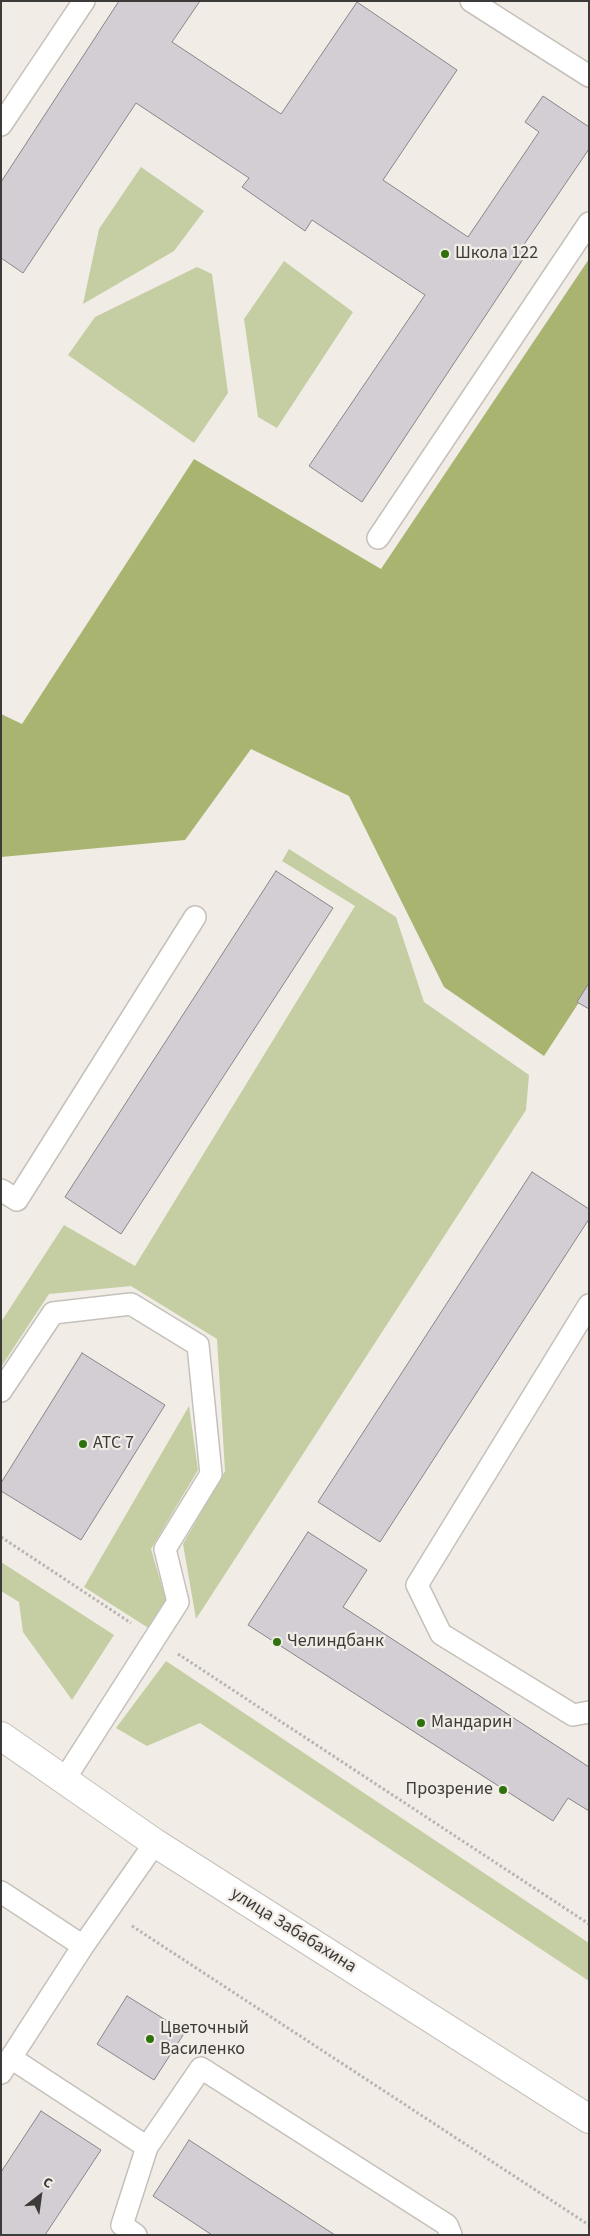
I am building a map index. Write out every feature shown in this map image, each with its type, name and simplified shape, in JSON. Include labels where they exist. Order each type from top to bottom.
[{"type":"street","name":"улица Забабахина","points":[[1,1736],[155,1843],[589,2119]]},
{"type":"lane","points":[[1,125],[84,1]]},
{"type":"lane","points":[[474,2],[589,76]]},
{"type":"lane","points":[[378,538],[589,223]]},
{"type":"lane","points":[[1,1190],[18,1200],[195,917]]},
{"type":"lane","points":[[1,1391],[53,1313],[131,1304],[198,1344],[211,1474],[165,1549],[178,1602],[64,1780]]},
{"type":"lane","points":[[589,1305],[417,1585],[441,1634],[573,1714],[589,1712]]},
{"type":"lane","points":[[146,2147],[6,2065],[83,1946],[155,1843]]},
{"type":"lane","points":[[1,1892],[83,1946]]},
{"type":"lane","points":[[124,2232],[146,2147],[201,2068],[447,2225],[451,2235]]},
{"type":"path","points":[[1,1537],[589,1924]]},
{"type":"path","points":[[108,1910],[589,2225]]},
{"type":"green space","points":[[141,167],[204,211],[174,251],[83,304],[99,229]]},
{"type":"green space","points":[[589,259],[589,987],[544,1056],[444,987],[349,796],[251,749],[185,840],[1,857],[1,714],[22,724],[194,459],[381,569]]},
{"type":"green space","points":[[284,261],[353,312],[277,428],[258,417],[244,319]]},
{"type":"green space","points":[[197,267],[212,274],[228,393],[194,443],[68,355],[95,317]]},
{"type":"green space","points":[[289,849],[396,917],[424,1002],[529,1075],[526,1110],[196,1619],[183,1544],[225,1471],[217,1339],[131,1286],[49,1294],[1,1367],[1,1322],[64,1225],[135,1266],[355,906],[282,861]]},
{"type":"green space","points":[[189,1406],[198,1470],[151,1549],[166,1600],[150,1629],[84,1587]]},
{"type":"green space","points":[[1,1562],[114,1635],[72,1700],[23,1632],[19,1602],[1,1591]]},
{"type":"green space","points":[[166,1661],[589,1943],[589,1981],[200,1723],[147,1746],[116,1728]]},
{"type":"building","name":"Школа 122","points":[[119,1],[200,1],[172,42],[281,114],[357,2],[457,70],[383,180],[468,237],[539,132],[525,122],[543,96],[589,127],[589,149],[523,246],[529,250],[362,502],[309,466],[425,295],[312,220],[305,231],[242,187],[249,178],[136,103],[23,273],[1,258],[1,182]]},
{"type":"building","points":[[276,871],[333,908],[121,1234],[65,1197]]},
{"type":"building","points":[[589,983],[589,1009],[577,1002]]},
{"type":"building","points":[[532,1172],[589,1209],[589,1219],[380,1542],[318,1502]]},
{"type":"building","name":"АТС 7","points":[[82,1353],[165,1405],[81,1540],[1,1491],[1,1483]]},
{"type":"building","points":[[308,1532],[367,1570],[343,1607],[589,1767],[589,1811],[568,1798],[553,1821],[248,1625]]},
{"type":"building","points":[[127,1996],[185,2032],[154,2080],[97,2044]]},
{"type":"building","points":[[41,2111],[101,2150],[45,2235],[1,2235],[1,2172]]},
{"type":"building","points":[[189,2140],[335,2235],[212,2235],[153,2196]]},
{"type":"place","name":"Школа 122","points":[[445,254]]},
{"type":"place","name":"АТС 7","points":[[83,1444]]},
{"type":"place","name":"Челиндбанк","points":[[277,1642]]},
{"type":"place","name":"Мандарин","points":[[421,1723]]},
{"type":"place","name":"Прозрение","points":[[503,1790]]},
{"type":"place","name":"Цветочный Василенко","points":[[150,2039]]}]
